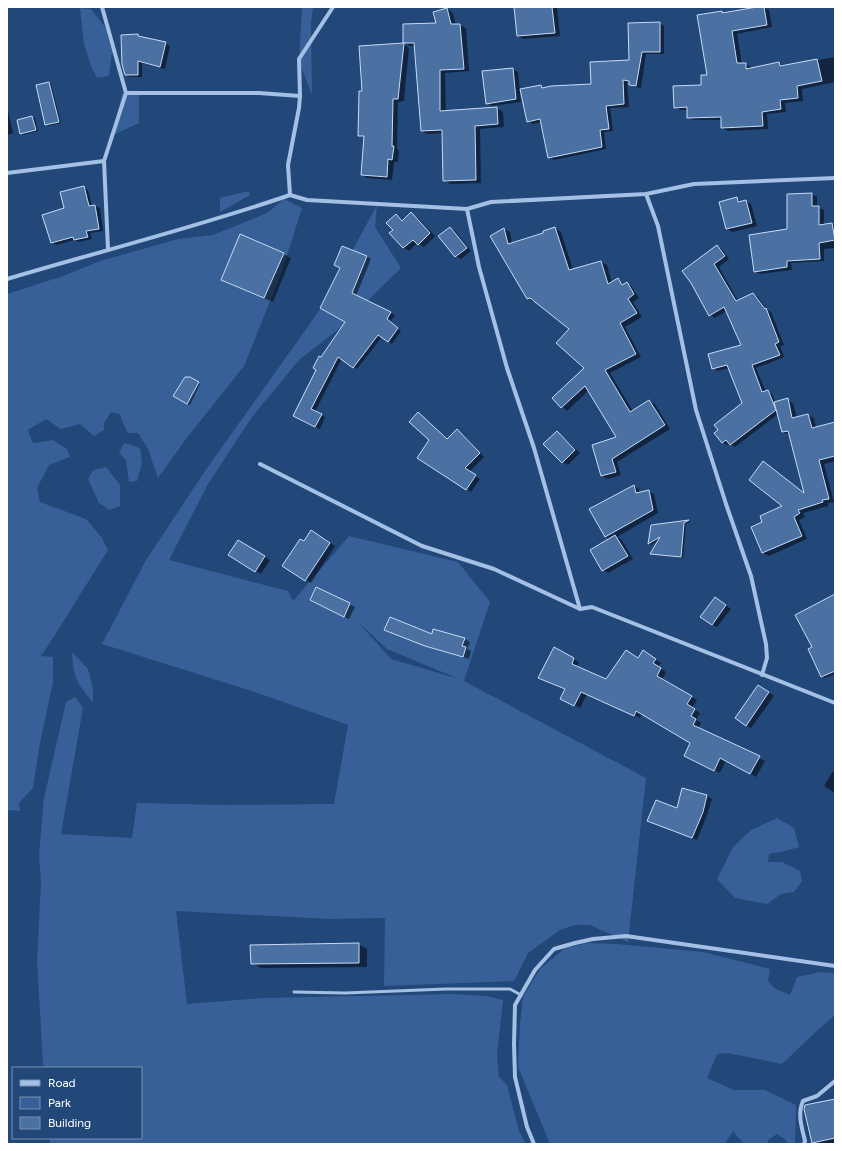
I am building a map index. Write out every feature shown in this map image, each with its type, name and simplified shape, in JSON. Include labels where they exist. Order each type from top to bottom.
[{"type":"street","points":[[102,7],[126,93],[104,161],[108,249]]},
{"type":"street","points":[[290,195],[288,165],[299,108],[299,59],[333,7]]},
{"type":"street","points":[[126,93],[259,94],[300,96]]},
{"type":"street","points":[[7,173],[104,161]]},
{"type":"street","points":[[7,279],[108,249],[230,216],[290,195],[307,200],[467,209],[491,202],[646,194],[694,184],[835,178]]},
{"type":"street","points":[[646,194],[658,226],[696,410],[753,582],[766,644],[767,658],[762,675]]},
{"type":"street","points":[[467,209],[480,267],[507,368],[534,448],[580,609]]},
{"type":"street","points":[[260,464],[422,546],[494,569],[580,609],[592,607],[835,704]]},
{"type":"street","points":[[534,1144],[527,1126],[515,1077],[515,1005],[535,970],[554,949],[593,939],[626,936],[835,966]]},
{"type":"street","points":[[804,1144],[805,1141],[800,1118],[803,1101],[817,1096],[835,1081]]},
{"type":"lane","points":[[294,992],[345,993],[446,989],[510,989],[521,995]]},
{"type":"green space","points":[[302,7],[313,7],[311,23],[312,95],[299,61]]},
{"type":"green space","points":[[80,8],[91,9],[105,27],[112,52],[109,76],[97,78],[91,66],[84,44]]},
{"type":"green space","points":[[122,93],[139,93],[139,123],[113,135]]},
{"type":"green space","points":[[249,191],[250,195],[220,212],[220,198]]},
{"type":"green space","points":[[284,199],[302,208],[281,274],[244,366],[186,439],[158,478],[148,449],[138,433],[128,433],[120,414],[111,412],[104,423],[104,430],[94,436],[80,424],[61,429],[46,419],[28,430],[33,443],[53,440],[67,449],[70,457],[49,465],[37,488],[40,502],[86,519],[102,538],[108,550],[41,656],[53,657],[53,682],[39,748],[33,788],[19,803],[20,811],[7,810],[7,294],[63,276],[100,261],[178,239],[213,235],[267,213]]},
{"type":"green space","points":[[377,205],[375,227],[401,268],[340,328],[299,360],[252,417],[208,484],[169,560],[288,591],[293,601],[349,536],[458,562],[490,602],[464,681],[646,778],[628,942],[590,925],[574,925],[560,930],[528,953],[514,981],[384,986],[385,918],[329,919],[176,911],[187,1004],[263,998],[454,994],[486,996],[503,1000],[497,1054],[499,1077],[507,1085],[519,1131],[526,1144],[50,1144],[50,1139],[142,1139],[142,1067],[44,1067],[43,1063],[37,961],[41,881],[39,854],[44,798],[66,702],[75,697],[83,708],[61,834],[132,838],[137,803],[225,805],[334,804],[348,725],[255,692],[102,644],[146,560],[205,471],[321,308]],"holes":[[[358,622],[387,649],[459,679],[391,659]]]},
{"type":"green space","points":[[124,443],[140,448],[142,463],[137,481],[129,482],[126,460],[119,453]]},
{"type":"green space","points":[[106,467],[120,485],[120,506],[110,510],[99,503],[88,479],[93,470]]},
{"type":"green space","points":[[72,652],[88,669],[93,689],[93,702],[77,680],[73,668]]},
{"type":"green space","points":[[777,818],[794,828],[799,847],[769,854],[768,862],[782,862],[800,871],[802,881],[794,892],[781,894],[767,904],[735,898],[717,879],[733,847],[751,830]]},
{"type":"green space","points":[[588,943],[617,944],[703,952],[770,969],[768,981],[774,988],[790,995],[797,977],[820,972],[835,973],[835,1015],[782,1064],[728,1053],[717,1054],[707,1078],[734,1090],[765,1090],[796,1105],[795,1144],[788,1144],[785,1139],[777,1134],[768,1140],[768,1144],[744,1144],[733,1131],[726,1142],[727,1144],[550,1144],[518,1067],[523,997],[540,969],[565,948]]},
{"type":"building","points":[[514,7],[552,7],[555,33],[517,36]]},
{"type":"building","points":[[764,7],[767,25],[732,31],[737,63],[746,63],[746,69],[779,62],[780,66],[817,59],[822,81],[797,86],[798,98],[780,100],[781,109],[762,112],[763,126],[721,128],[721,117],[687,118],[687,107],[674,108],[673,86],[701,85],[701,75],[707,75],[697,15],[722,11],[722,13]]},
{"type":"building","points":[[447,8],[451,24],[460,24],[464,69],[440,70],[440,111],[497,107],[498,124],[475,126],[476,180],[443,181],[442,130],[421,131],[414,43],[403,43],[403,24],[436,23],[433,12]]},
{"type":"building","points":[[660,22],[660,52],[642,52],[636,86],[629,85],[629,81],[623,80],[624,104],[606,106],[609,129],[600,130],[602,147],[548,158],[540,119],[527,122],[520,89],[541,85],[542,88],[551,86],[591,84],[590,62],[629,60],[628,23]]},
{"type":"building","points":[[138,34],[138,36],[166,42],[160,67],[138,61],[138,75],[125,75],[122,64],[121,35]]},
{"type":"building","points":[[404,43],[398,99],[393,99],[392,146],[394,146],[392,160],[388,159],[387,177],[361,175],[364,136],[358,136],[359,91],[362,91],[359,46]]},
{"type":"building","points":[[513,68],[516,99],[486,104],[482,71]]},
{"type":"building","points":[[49,82],[59,122],[45,125],[36,85]]},
{"type":"building","points":[[32,116],[36,130],[20,134],[17,120]]},
{"type":"building","points":[[84,186],[89,206],[95,205],[99,229],[86,231],[88,237],[74,240],[73,237],[51,243],[42,215],[64,208],[60,192]]},
{"type":"building","points":[[812,193],[812,206],[819,206],[819,225],[832,223],[835,240],[819,243],[820,259],[787,261],[787,267],[754,272],[749,235],[787,229],[787,194]]},
{"type":"building","points":[[737,197],[738,202],[746,200],[752,223],[726,229],[719,202]]},
{"type":"building","points":[[411,212],[430,233],[418,245],[413,240],[403,248],[389,233],[393,230],[386,223],[396,214],[402,221]]},
{"type":"building","points":[[450,227],[467,248],[455,257],[438,236]]},
{"type":"building","points":[[555,227],[569,270],[601,261],[608,284],[618,278],[622,285],[627,282],[634,294],[628,299],[637,313],[620,323],[636,354],[605,370],[630,412],[649,400],[665,425],[612,459],[616,472],[601,476],[592,445],[616,437],[585,386],[561,408],[552,398],[584,368],[556,343],[569,329],[530,298],[527,299],[490,236],[504,228],[508,244],[543,233],[543,231]]},
{"type":"building","points":[[240,234],[284,253],[264,298],[221,280]]},
{"type":"building","points":[[717,245],[725,256],[714,264],[736,301],[753,293],[765,309],[766,308],[779,342],[775,344],[780,355],[752,365],[762,392],[768,390],[776,410],[730,445],[726,440],[722,443],[714,433],[718,430],[714,425],[742,403],[727,365],[712,369],[708,354],[741,345],[724,307],[709,316],[691,283],[682,271]]},
{"type":"building","points":[[342,246],[367,256],[352,293],[391,312],[387,319],[398,328],[388,342],[378,335],[353,368],[338,357],[311,409],[322,414],[315,427],[293,416],[316,370],[313,368],[319,356],[321,357],[345,322],[320,308],[340,268],[334,265]]},
{"type":"building","points":[[185,377],[190,377],[199,382],[187,404],[173,396]]},
{"type":"building","points":[[788,398],[792,418],[808,414],[812,428],[835,422],[835,456],[819,460],[829,499],[822,500],[823,502],[798,510],[800,513],[794,517],[802,536],[762,553],[751,527],[762,522],[760,516],[782,506],[749,480],[763,461],[804,493],[788,431],[782,432],[774,402]]},
{"type":"building","points":[[418,412],[447,439],[457,429],[480,453],[465,468],[476,475],[466,490],[417,458],[429,440],[409,422]]},
{"type":"building","points":[[557,431],[575,450],[562,463],[543,444]]},
{"type":"building","points":[[634,485],[636,493],[649,490],[653,510],[605,537],[589,509]]},
{"type":"building","points":[[689,520],[684,523],[681,557],[650,554],[660,537],[648,544],[651,525]]},
{"type":"building","points":[[311,530],[330,543],[305,581],[282,566],[300,539],[304,541]]},
{"type":"building","points":[[615,535],[628,556],[602,571],[590,550]]},
{"type":"building","points":[[238,540],[265,556],[255,572],[228,555]]},
{"type":"building","points":[[316,587],[350,603],[344,617],[310,600]]},
{"type":"building","points":[[835,594],[835,671],[821,677],[808,649],[812,647],[795,615]]},
{"type":"building","points":[[715,597],[726,605],[712,625],[700,617]]},
{"type":"building","points":[[390,617],[432,634],[433,629],[465,638],[462,646],[466,647],[463,657],[425,646],[384,630]]},
{"type":"building","points":[[554,647],[574,658],[572,664],[606,679],[626,650],[638,658],[643,650],[656,659],[653,663],[661,668],[657,676],[692,696],[687,704],[695,709],[691,716],[696,719],[693,725],[760,756],[750,774],[720,758],[714,771],[684,756],[690,743],[636,711],[634,716],[581,692],[574,706],[560,699],[565,689],[538,678]]},
{"type":"building","points":[[758,685],[769,692],[746,726],[735,718]]},
{"type":"building","points":[[682,788],[707,795],[703,812],[692,838],[647,821],[656,800],[677,808]]},
{"type":"building","points":[[359,943],[359,963],[251,964],[250,945]]},
{"type":"building","points":[[835,1099],[835,1138],[812,1143],[804,1109],[805,1105]]}]
